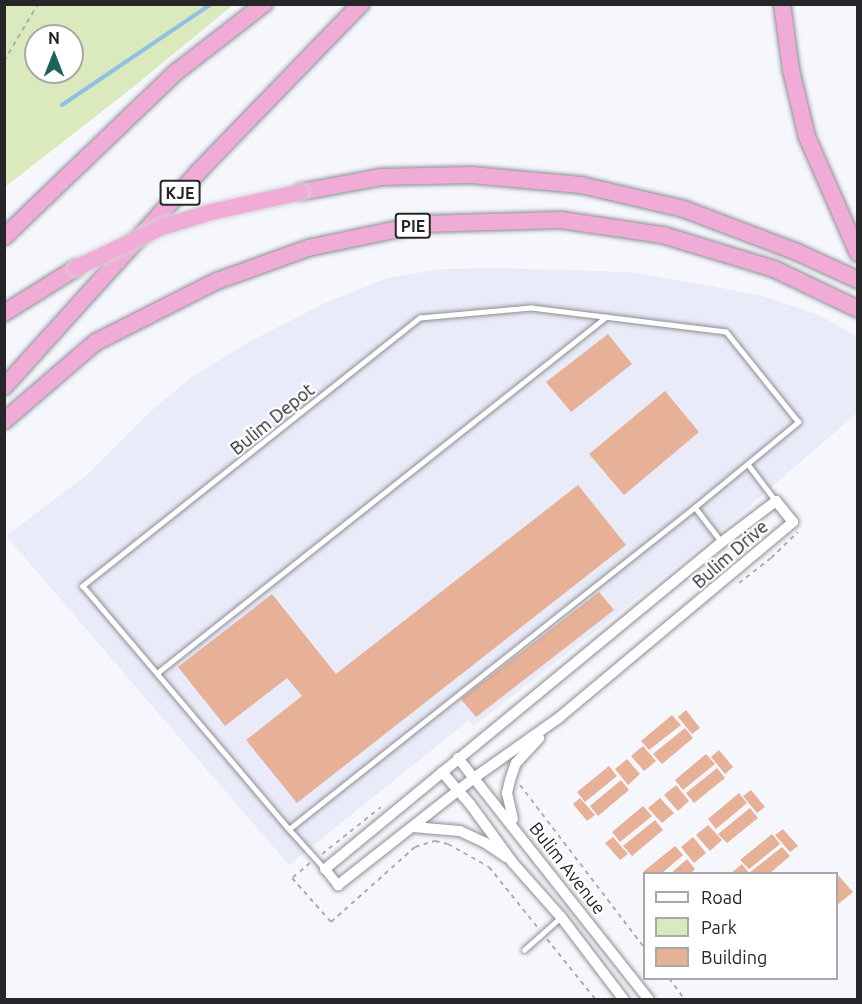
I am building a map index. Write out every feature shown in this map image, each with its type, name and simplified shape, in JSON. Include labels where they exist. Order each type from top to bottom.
[{"type":"highway","points":[[4,237],[175,74],[264,4]]},
{"type":"highway","name":"KJE","points":[[4,387],[199,171],[361,4]]},
{"type":"highway","points":[[782,4],[791,70],[807,137],[858,253]]},
{"type":"highway","points":[[4,313],[76,268],[162,227],[212,212],[381,177],[471,175],[581,185],[684,209],[797,252],[858,280]]},
{"type":"highway","name":"PIE","points":[[4,421],[96,342],[217,281],[308,248],[422,224],[561,219],[663,234],[774,269],[858,309]]},
{"type":"street","name":"Bulim Drive","points":[[776,501],[793,522],[560,717],[458,790],[338,885],[325,869],[722,542],[776,501]]},
{"type":"street","points":[[518,831],[509,808],[507,793],[516,763],[560,717]]},
{"type":"street","name":"Bulim Avenue","points":[[459,758],[649,999]]},
{"type":"street","name":"Bulim Avenue","points":[[442,772],[513,863],[561,917],[624,999]]},
{"type":"street","points":[[413,827],[460,831],[484,842],[513,863]]},
{"type":"lane","name":"Bulim Depot","points":[[325,869],[83,586],[420,318],[531,308],[726,332],[798,422],[748,464]]},
{"type":"lane","points":[[157,673],[606,317]]},
{"type":"lane","points":[[289,829],[748,464],[776,501]]},
{"type":"lane","points":[[695,507],[722,542]]},
{"type":"lane","points":[[524,951],[561,917]]},
{"type":"path","points":[[4,61],[38,4]]},
{"type":"path","points":[[316,859],[292,878],[331,922],[414,847],[435,841],[448,844],[489,867],[596,999]]},
{"type":"path","points":[[671,980],[685,999]]},
{"type":"shaded area","points":[[504,268],[631,272],[759,295],[819,315],[857,337],[857,413],[730,523],[622,610],[474,726],[469,720],[289,865],[6,536],[88,474],[152,410],[192,377],[251,341],[323,304],[388,278],[441,269]]},
{"type":"green space","points":[[5,4],[233,4],[132,88],[5,187]]},
{"type":"building","points":[[608,334],[632,364],[571,412],[546,382]]},
{"type":"building","points":[[665,391],[699,432],[624,495],[589,454]]},
{"type":"building","points":[[578,485],[626,545],[297,803],[246,740],[302,696],[287,678],[225,726],[178,667],[272,594],[336,674]]},
{"type":"building","points":[[599,592],[614,610],[476,717],[461,699]]},
{"type":"building","points":[[686,710],[700,728],[692,734],[678,717]]},
{"type":"building","points":[[672,715],[681,725],[649,750],[641,741]]},
{"type":"building","points":[[685,728],[693,738],[662,764],[653,754]]},
{"type":"building","points":[[643,746],[656,761],[644,771],[631,756]]},
{"type":"building","points":[[719,750],[733,767],[725,774],[711,757]]},
{"type":"building","points":[[706,754],[715,764],[683,790],[675,780]]},
{"type":"building","points":[[627,759],[640,774],[628,785],[615,769]]},
{"type":"building","points":[[609,766],[617,776],[585,802],[577,792]]},
{"type":"building","points":[[717,768],[725,778],[694,803],[686,793]]},
{"type":"building","points":[[621,780],[629,790],[598,816],[590,806]]},
{"type":"building","points":[[676,785],[689,801],[678,811],[664,795]]},
{"type":"building","points":[[751,790],[765,807],[757,813],[743,796]]},
{"type":"building","points":[[739,793],[747,803],[716,829],[708,819]]},
{"type":"building","points":[[580,798],[595,815],[587,821],[573,804]]},
{"type":"building","points":[[660,798],[674,813],[662,823],[648,808]]},
{"type":"building","points":[[643,806],[652,816],[620,842],[612,832]]},
{"type":"building","points":[[750,808],[758,818],[727,843],[718,834]]},
{"type":"building","points":[[655,820],[663,830],[632,856],[623,846]]},
{"type":"building","points":[[708,825],[722,840],[710,851],[696,835]]},
{"type":"building","points":[[783,829],[798,846],[790,852],[775,835]]},
{"type":"building","points":[[772,834],[780,844],[749,869],[740,860]]},
{"type":"building","points":[[613,837],[628,854],[620,860],[605,843]]},
{"type":"building","points":[[693,837],[706,853],[694,863],[681,847]]},
{"type":"building","points":[[675,846],[683,855],[663,872],[644,871]]},
{"type":"building","points":[[782,847],[790,856],[771,872],[750,872]]},
{"type":"building","points":[[687,859],[695,869],[692,872],[672,872]]},
{"type":"building","points":[[742,864],[748,872],[732,872]]},
{"type":"building","points":[[838,875],[853,892],[838,904]]},
{"type":"waterway","points":[[62,105],[211,4]]}]
